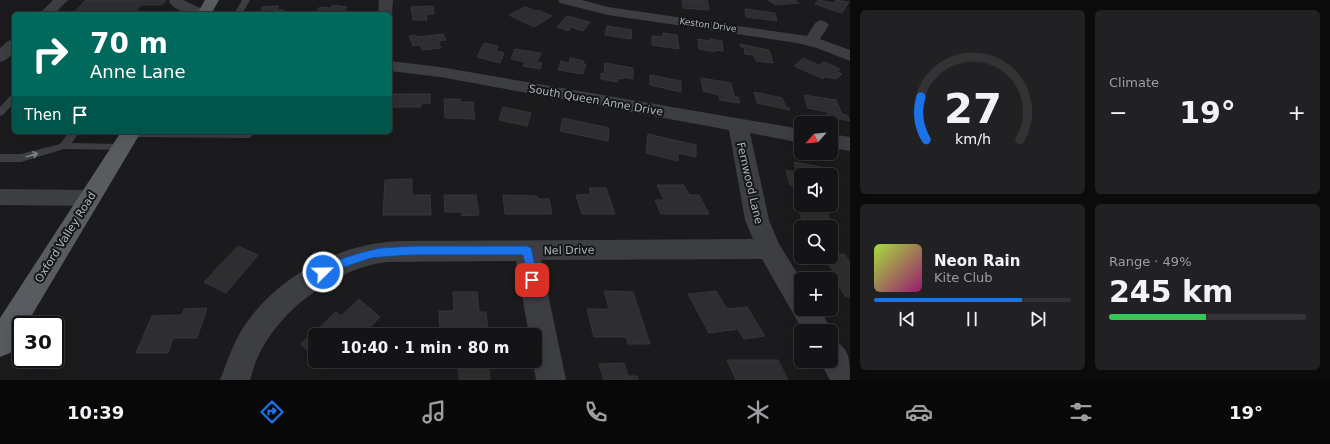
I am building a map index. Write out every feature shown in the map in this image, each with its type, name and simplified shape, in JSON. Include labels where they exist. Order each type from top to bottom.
[{"type":"main road","points":[[204,12],[212,0]]},
{"type":"main road","name":"Oxford Valley Road","points":[[0,343],[7,320],[90,198],[128,138]]},
{"type":"street","points":[[48,12],[61,0]]},
{"type":"street","points":[[385,12],[386,0]]},
{"type":"street","name":"Keston Drive","points":[[565,0],[594,8],[655,12],[779,35],[811,42],[850,56]]},
{"type":"street","points":[[177,1],[199,12]]},
{"type":"street","points":[[811,42],[821,24]]},
{"type":"street","points":[[0,57],[12,46]]},
{"type":"street","points":[[0,64],[12,64]]},
{"type":"street","name":"South Queen Anne Drive","points":[[392,66],[440,72],[794,135]]},
{"type":"street","name":"Fernwood Lane","points":[[738,124],[757,220],[769,249],[794,290]]},
{"type":"street","points":[[838,142],[850,144]]},
{"type":"street","points":[[0,197],[90,198]]},
{"type":"street","name":"Nel Drive","points":[[235,380],[247,348],[263,323],[278,307],[305,283],[336,265],[371,254],[381,252],[412,251],[769,249]]},
{"type":"street","points":[[527,251],[551,380]]},
{"type":"street","points":[[838,365],[847,380]]},
{"type":"lane","points":[[239,12],[246,0]]},
{"type":"lane","points":[[0,113],[12,99]]},
{"type":"lane","points":[[64,146],[73,134]]},
{"type":"lane","points":[[0,158],[21,158],[64,146],[128,138],[248,134]]},
{"type":"building","points":[[86,0],[166,0],[162,5],[140,5],[135,12],[74,12]]},
{"type":"building","points":[[682,0],[707,0],[709,10],[683,8]]},
{"type":"building","points":[[768,0],[795,0],[799,3],[776,5]]},
{"type":"building","points":[[818,0],[834,3],[836,0],[849,2],[842,13],[815,4]]},
{"type":"building","points":[[333,5],[347,7],[343,12],[316,12],[320,7],[330,8]]},
{"type":"building","points":[[279,6],[277,10],[284,10],[283,12],[261,12],[262,7]]},
{"type":"building","points":[[433,6],[434,14],[426,14],[427,20],[413,20],[411,7]]},
{"type":"building","points":[[525,7],[536,11],[538,10],[552,16],[534,27],[509,15]]},
{"type":"building","points":[[745,9],[775,13],[777,21],[746,17]]},
{"type":"building","points":[[567,16],[590,22],[583,31],[571,27],[568,31],[557,27]]},
{"type":"building","points":[[607,26],[632,30],[631,39],[605,35]]},
{"type":"building","points":[[663,33],[677,35],[679,49],[652,45],[652,36],[663,37]]},
{"type":"building","points":[[443,34],[446,40],[438,41],[441,48],[422,50],[420,45],[413,46],[409,36],[416,35],[417,37]]},
{"type":"building","points":[[698,39],[722,41],[723,51],[715,50],[715,52],[699,49]]},
{"type":"building","points":[[484,43],[498,46],[496,51],[504,53],[500,63],[477,57]]},
{"type":"building","points":[[740,44],[769,50],[773,63],[756,61],[754,55],[745,54],[744,47],[741,47]]},
{"type":"building","points":[[515,49],[541,53],[537,62],[542,63],[540,69],[523,66],[525,62],[511,59]]},
{"type":"building","points":[[570,58],[584,61],[583,64],[586,64],[583,74],[558,70],[561,61],[569,63]]},
{"type":"building","points":[[803,58],[819,65],[824,62],[840,69],[837,72],[842,74],[836,79],[825,77],[823,79],[794,66]]},
{"type":"building","points":[[605,63],[633,68],[633,79],[623,77],[623,79],[618,78],[617,82],[601,79],[601,73],[604,74]]},
{"type":"building","points":[[650,75],[681,81],[681,92],[650,85]]},
{"type":"building","points":[[701,78],[731,83],[734,96],[738,97],[740,103],[720,100],[719,95],[703,91]]},
{"type":"building","points":[[754,92],[782,98],[786,107],[790,110],[757,103]]},
{"type":"building","points":[[393,94],[430,94],[430,104],[421,103],[421,107],[392,107]]},
{"type":"building","points":[[804,95],[836,100],[842,114],[847,115],[850,121],[838,119],[838,116],[828,116],[827,112],[808,108]]},
{"type":"building","points":[[444,99],[460,99],[460,102],[473,102],[475,119],[445,118]]},
{"type":"building","points":[[503,107],[531,113],[527,126],[499,120]]},
{"type":"building","points":[[563,118],[609,128],[608,141],[560,131]]},
{"type":"building","points":[[648,134],[696,145],[696,157],[678,153],[678,161],[646,153]]},
{"type":"building","points":[[794,162],[821,168],[796,168]]},
{"type":"building","points":[[786,170],[794,171],[794,186],[790,185]]},
{"type":"building","points":[[412,179],[412,195],[430,195],[431,215],[383,215],[385,180]]},
{"type":"building","points":[[657,185],[684,185],[689,195],[699,195],[709,214],[661,214],[655,200],[664,200]]},
{"type":"building","points":[[589,188],[606,188],[615,214],[582,214],[576,195],[591,194]]},
{"type":"building","points":[[444,195],[476,195],[479,215],[462,216],[462,212],[445,212]]},
{"type":"building","points":[[503,195],[537,196],[538,199],[549,199],[552,214],[505,214]]},
{"type":"building","points":[[800,212],[827,212],[830,220],[802,220]]},
{"type":"building","points":[[238,246],[258,255],[226,293],[204,282]]},
{"type":"building","points":[[838,254],[844,254],[850,262],[850,296],[846,297],[838,286],[838,272],[834,272],[828,264],[838,264]]},
{"type":"building","points":[[604,291],[633,292],[650,344],[628,344],[626,337],[594,337],[587,309],[609,309]]},
{"type":"building","points":[[716,291],[727,309],[747,307],[765,336],[744,339],[738,329],[709,333],[688,294]]},
{"type":"building","points":[[453,292],[477,292],[479,312],[486,312],[488,328],[440,328],[439,311],[454,311]]},
{"type":"building","points":[[359,299],[380,317],[369,328],[318,328],[336,312],[341,316]]},
{"type":"building","points":[[207,308],[197,338],[173,338],[168,353],[136,353],[152,316],[182,315],[184,309]]},
{"type":"building","points":[[308,338],[308,351],[301,344]]},
{"type":"building","points":[[727,360],[778,360],[788,380],[736,380]]},
{"type":"building","points":[[624,363],[628,376],[637,376],[638,380],[604,380],[599,364]]},
{"type":"building","points":[[458,368],[489,368],[490,380],[459,380]]},
{"type":"route","points":[[323,272],[336,265],[381,252],[527,251],[532,280]]}]
